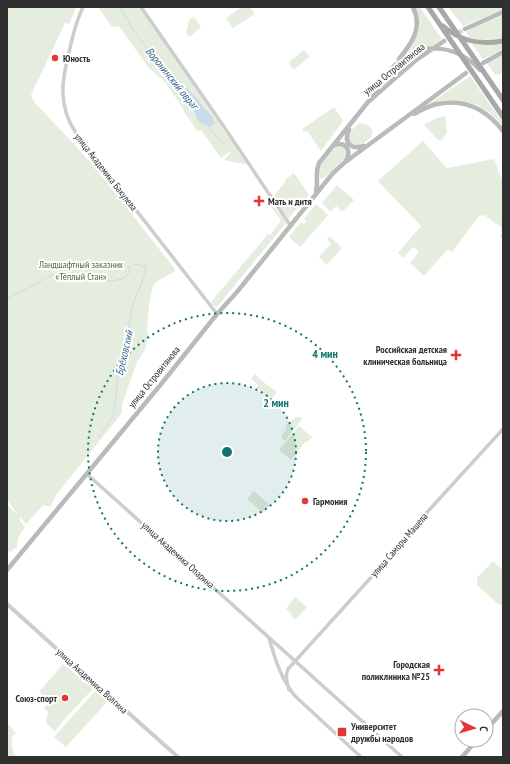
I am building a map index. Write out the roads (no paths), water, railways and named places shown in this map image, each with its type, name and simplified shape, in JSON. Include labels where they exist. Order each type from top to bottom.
[{"type":"main road","points":[[394,67],[410,45],[415,34],[417,19],[413,7]]},
{"type":"main road","points":[[428,7],[503,117]]},
{"type":"main road","points":[[439,7],[503,100]]},
{"type":"main road","points":[[465,29],[503,12]]},
{"type":"main road","points":[[437,20],[450,32],[465,40],[485,43],[503,41]]},
{"type":"main road","name":"улица Островитянова","points":[[315,195],[317,185],[316,171],[319,163],[368,102],[411,65],[444,41]]},
{"type":"main road","points":[[368,102],[380,83],[402,59],[415,52],[433,48],[446,49],[460,54],[472,62],[489,80]]},
{"type":"main road","points":[[483,63],[502,53]]},
{"type":"main road","name":"улица Островитянова","points":[[7,570],[162,383],[217,314],[237,292],[328,178],[344,162],[466,73]]},
{"type":"main road","points":[[407,117],[437,104],[459,103],[480,109],[492,118],[503,131]]},
{"type":"main road","points":[[352,122],[346,134],[348,144],[356,148],[366,146]]},
{"type":"main road","points":[[332,145],[343,144],[347,148],[349,154],[344,162]]},
{"type":"main road","points":[[316,171],[316,176],[320,181],[324,181],[328,178]]},
{"type":"main road","points":[[494,721],[503,711]]},
{"type":"main road","points":[[462,757],[470,748]]},
{"type":"street","name":"улица Академика Бакулева","points":[[83,7],[72,39],[63,76],[63,100],[68,120],[76,134],[217,314]]},
{"type":"street","points":[[142,7],[290,225]]},
{"type":"street","name":"улица Саморы Машела","points":[[289,690],[286,677],[288,669],[503,430]]},
{"type":"street","name":"улица Академика Опарина","points":[[87,474],[402,757]]},
{"type":"street","name":"улица Академика Волгина","points":[[7,604],[178,757]]},
{"type":"street","name":"улица Академика Опарина","points":[[268,637],[278,667],[289,690],[361,757]]},
{"type":"water","points":[[171,74],[174,75],[195,96],[212,116],[215,123],[210,127],[197,120],[192,108],[167,77]]},
{"type":"waterway","name":"Воронинский овраг","points":[[120,7],[133,29],[158,64],[170,76]]},
{"type":"waterway","name":"Воронинский овраг","points":[[209,127],[226,147]]},
{"type":"waterway","points":[[133,264],[147,267]]},
{"type":"waterway","points":[[7,299],[54,275],[63,274],[99,280],[118,280],[125,277],[130,271],[128,269],[129,266]]},
{"type":"waterway","name":"Брёховский","points":[[99,437],[112,418],[114,412],[118,374],[129,340],[129,324],[132,307],[146,267]]},
{"type":"tunnel","points":[[447,39],[465,29]]},
{"type":"place","name":"Юность","points":[[55,58]]},
{"type":"place","name":"Мать и дитя","points":[[259,201]]},
{"type":"place","name":"Российская детская клиническая больница","points":[[456,355]]},
{"type":"place","name":"Гармония","points":[[305,501]]},
{"type":"place","name":"Городская поликлиника №25","points":[[439,670]]},
{"type":"place","name":"Союз-спорт","points":[[65,698]]},
{"type":"place","name":"Университет дружбы народов","points":[[342,732]]},
{"type":"park label","name":"Ландшафтный заказник «Тёплый Стан»","points":[[81,270]]}]
